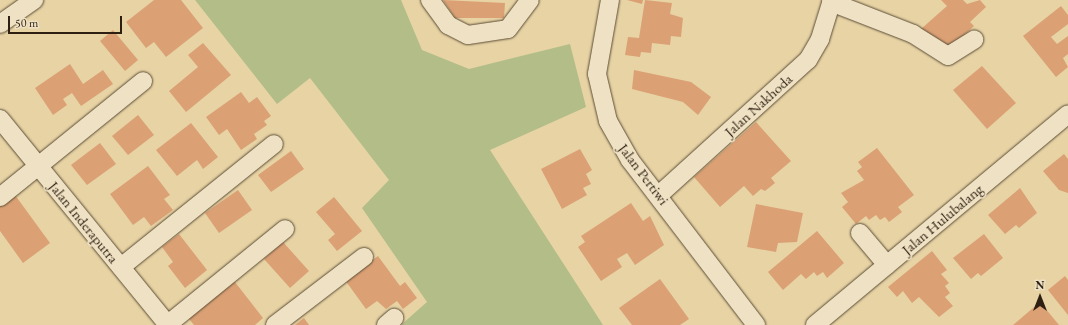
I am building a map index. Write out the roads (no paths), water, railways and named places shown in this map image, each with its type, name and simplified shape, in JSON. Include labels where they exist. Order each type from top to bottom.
[{"type":"street","points":[[0,24],[34,0]]},
{"type":"street","points":[[430,0],[448,26],[468,35],[508,29],[525,3]]},
{"type":"street","name":"Jalan Pertiwi","points":[[610,0],[597,74],[608,121],[623,148],[660,194],[756,325]]},
{"type":"street","points":[[831,1],[913,34],[948,56],[974,40]]},
{"type":"street","name":"Jalan Nakhoda","points":[[660,194],[808,60],[820,39],[831,1]]},
{"type":"street","points":[[0,197],[143,81]]},
{"type":"street","name":"Jalan Hulubalang","points":[[815,325],[1068,114]]},
{"type":"street","name":"Jalan Inderaputra","points":[[0,119],[168,325]]},
{"type":"street","points":[[121,267],[274,144]]},
{"type":"street","points":[[168,325],[285,229]]},
{"type":"street","points":[[860,233],[887,265]]},
{"type":"street","points":[[275,325],[364,257]]}]
